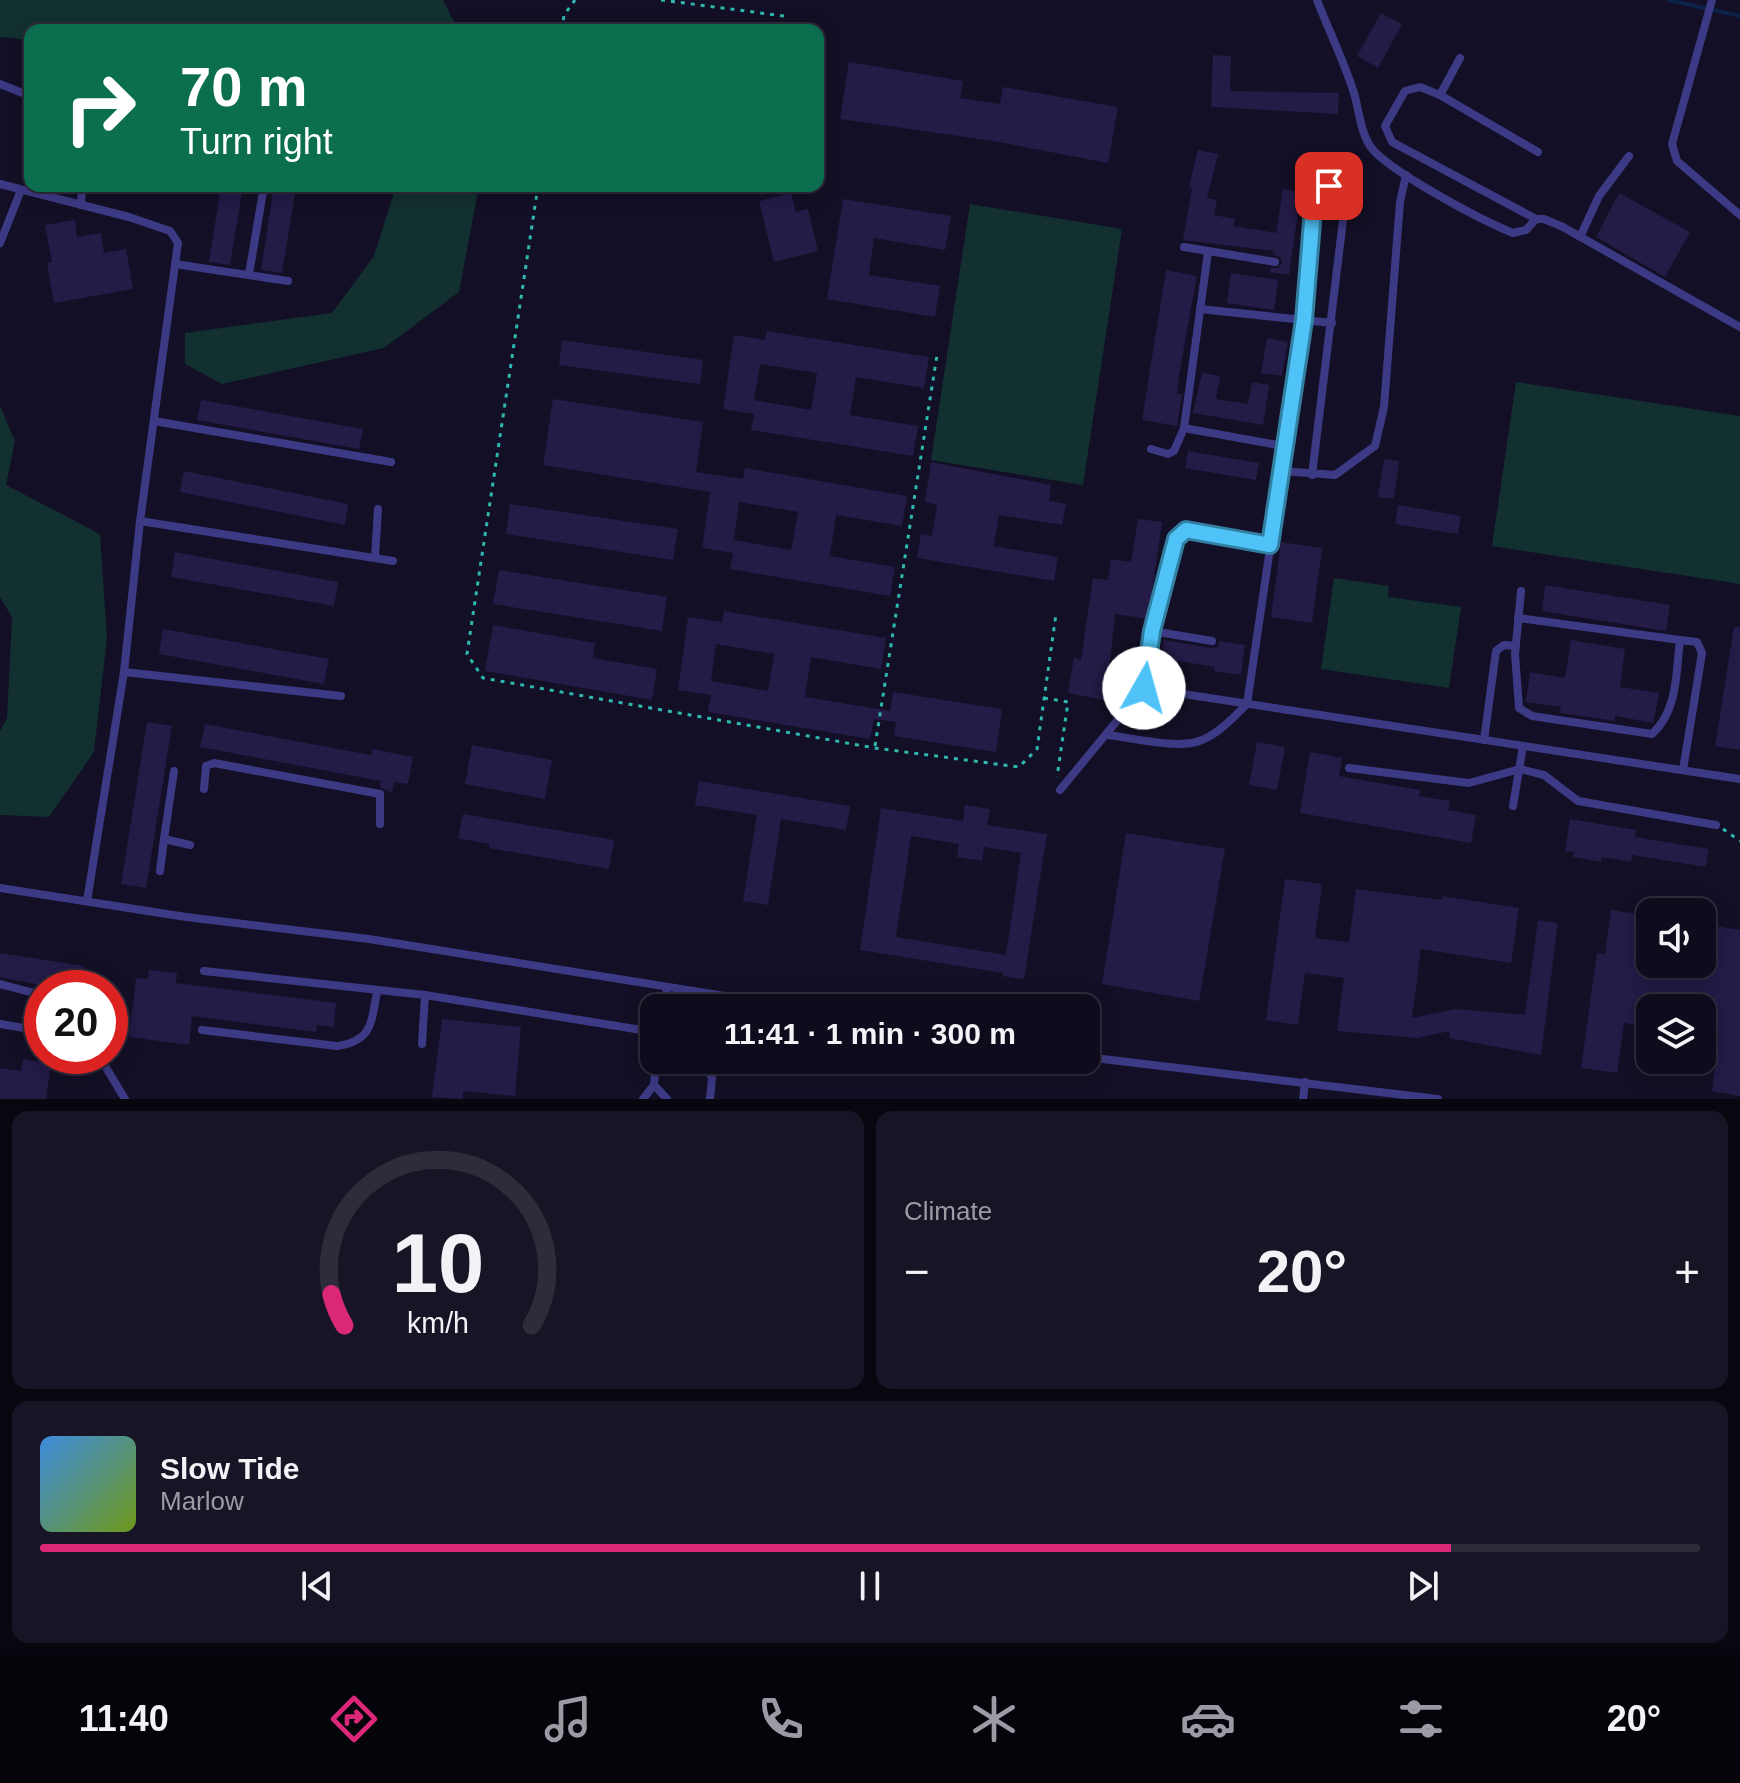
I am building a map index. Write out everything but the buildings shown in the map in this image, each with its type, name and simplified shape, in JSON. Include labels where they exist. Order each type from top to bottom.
[{"type":"lane","points":[[1317,0],[1371,148],[1406,175],[1513,233],[1526,230],[1536,219]]},
{"type":"lane","points":[[1712,0],[1672,144],[1677,161],[1740,215]]},
{"type":"lane","points":[[1440,95],[1460,58]]},
{"type":"lane","points":[[0,84],[24,94]]},
{"type":"lane","points":[[1538,152],[1440,95],[1420,87],[1405,91],[1385,126],[1392,142],[1536,219],[1544,219],[1580,237],[1740,327]]},
{"type":"lane","points":[[1580,237],[1599,196],[1629,156]]},
{"type":"lane","points":[[1280,471],[1335,475],[1375,446],[1384,407],[1400,202],[1406,175]]},
{"type":"lane","points":[[0,184],[24,191]]},
{"type":"lane","points":[[1108,735],[1184,744],[1202,740],[1225,725],[1247,704],[1304,320],[1314,198],[1320,190],[1329,186],[1341,195],[1345,204],[1312,475]]},
{"type":"lane","points":[[0,243],[21,190]]},
{"type":"lane","points":[[29,192],[170,231],[178,243],[140,521],[124,672],[87,901]]},
{"type":"lane","points":[[81,205],[82,192]]},
{"type":"lane","points":[[249,274],[263,192]]},
{"type":"lane","points":[[1184,247],[1275,262]]},
{"type":"lane","points":[[1151,449],[1168,454],[1174,451],[1184,428],[1208,252]]},
{"type":"lane","points":[[175,264],[288,281]]},
{"type":"lane","points":[[1200,309],[1332,323]]},
{"type":"lane","points":[[154,421],[391,462]]},
{"type":"lane","points":[[1184,428],[1283,446]]},
{"type":"lane","points":[[375,557],[378,509]]},
{"type":"lane","points":[[140,521],[393,561]]},
{"type":"lane","points":[[1060,790],[1144,688],[1152,631],[1176,539],[1186,530],[1270,545]]},
{"type":"lane","points":[[1521,591],[1516,646],[1519,708],[1532,716],[1652,734],[1662,725],[1673,700],[1680,640]]},
{"type":"lane","points":[[1518,618],[1697,642],[1702,653],[1683,770]]},
{"type":"lane","points":[[1152,631],[1212,641]]},
{"type":"lane","points":[[1484,740],[1496,651],[1504,645],[1516,646]]},
{"type":"lane","points":[[124,672],[341,696]]},
{"type":"lane","points":[[1144,688],[1740,779]]},
{"type":"lane","points":[[1513,806],[1523,746]]},
{"type":"lane","points":[[204,789],[206,766],[214,763],[380,794],[380,824]]},
{"type":"lane","points":[[1349,768],[1469,783],[1520,769],[1544,775],[1578,801],[1716,825]]},
{"type":"lane","points":[[160,871],[174,771]]},
{"type":"lane","points":[[164,839],[190,845]]},
{"type":"lane","points":[[0,888],[186,917],[369,939],[707,994]]},
{"type":"lane","points":[[204,971],[425,995],[640,1030]]},
{"type":"lane","points":[[0,984],[24,990]]},
{"type":"lane","points":[[666,994],[667,988]]},
{"type":"lane","points":[[202,1030],[337,1046],[354,1044],[369,1030],[377,992]]},
{"type":"lane","points":[[422,1044],[425,995]]},
{"type":"lane","points":[[0,1024],[24,1028]]},
{"type":"lane","points":[[1100,1059],[1438,1099]]},
{"type":"lane","points":[[110,1074],[125,1099]]},
{"type":"lane","points":[[643,1099],[654,1085],[655,1074]]},
{"type":"lane","points":[[710,1074],[710,1099]]},
{"type":"lane","points":[[1303,1099],[1305,1082]]},
{"type":"lane","points":[[654,1085],[667,1099]]},
{"type":"path","points":[[563,24],[564,15],[575,0]]},
{"type":"path","points":[[661,0],[784,16]]},
{"type":"path","points":[[537,192],[467,654],[483,678],[875,748],[1019,767],[1037,749],[1056,614]]},
{"type":"path","points":[[875,748],[937,355]]},
{"type":"path","points":[[1044,698],[1068,702],[1056,790],[1060,790]]},
{"type":"path","points":[[1716,825],[1740,841]]},
{"type":"green space","points":[[0,0],[443,0],[455,24],[24,24],[24,39],[0,37]]},
{"type":"green space","points":[[394,192],[478,192],[459,292],[384,348],[222,384],[185,364],[185,333],[332,313],[374,256]]},
{"type":"green space","points":[[970,204],[1122,229],[1083,485],[931,460]]},
{"type":"green space","points":[[1516,382],[1740,416],[1740,584],[1492,546]]},
{"type":"green space","points":[[0,406],[15,441],[6,485],[100,534],[107,638],[94,752],[49,817],[0,815],[0,731],[7,718],[12,617],[0,597]]},
{"type":"green space","points":[[1334,578],[1389,586],[1388,597],[1461,607],[1449,688],[1321,669]]},
{"type":"waterway","points":[[1669,0],[1740,16]]},
{"type":"route","points":[[1144,688],[1152,631],[1176,539],[1186,530],[1270,545],[1304,320],[1314,198],[1320,190],[1329,186]]}]
